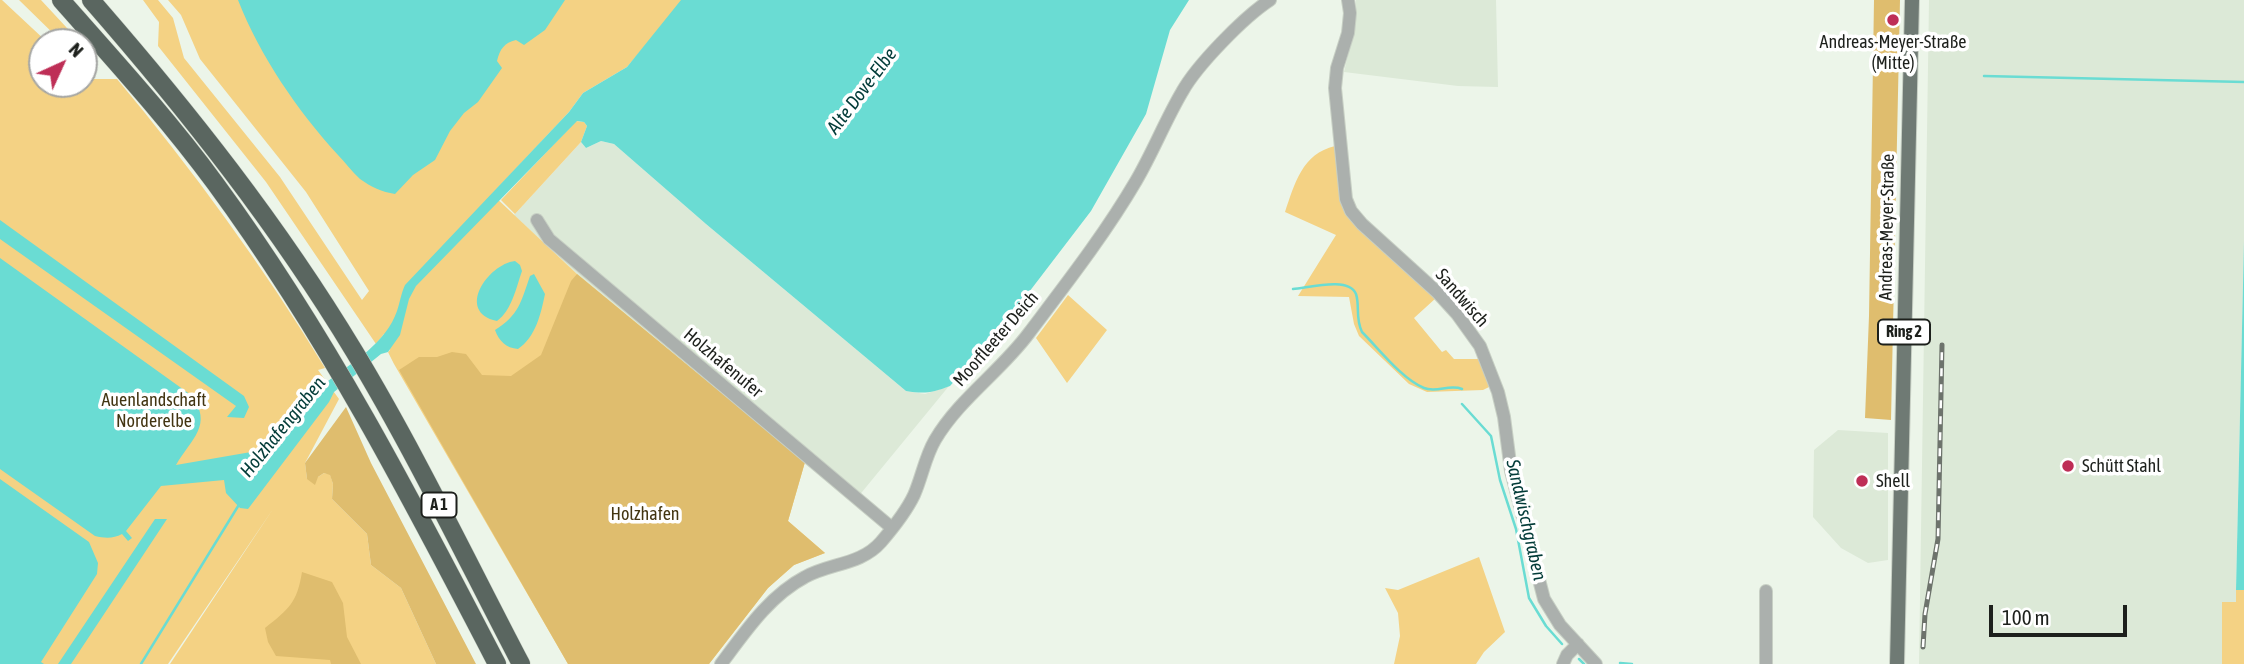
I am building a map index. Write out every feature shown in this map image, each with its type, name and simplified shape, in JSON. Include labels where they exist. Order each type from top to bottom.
[{"type":"highway","name":"A 1","points":[[61,0],[173,129],[215,183],[285,283],[377,435],[497,664]]},
{"type":"highway","name":"A 1","points":[[91,0],[180,106],[288,248],[365,369],[521,664]]},
{"type":"highway","points":[[510,643],[527,664]]},
{"type":"main road","name":"Andreas-Meyer-Straße","points":[[1897,664],[1912,0]]},
{"type":"street","name":"Moorfleeter Deich","points":[[721,664],[750,625],[784,590],[808,575],[869,553],[892,528],[914,494],[928,454],[944,428],[1027,336],[1107,227],[1137,181],[1191,77],[1240,26],[1270,0]]},
{"type":"street","name":"Sandwisch","points":[[1348,0],[1348,33],[1335,88],[1346,199],[1351,211],[1362,224],[1437,292],[1480,346],[1498,391],[1511,471],[1540,589],[1550,612],[1596,664]]},
{"type":"street","name":"Holzhafenufer","points":[[537,220],[549,239],[892,528]]},
{"type":"street","points":[[1766,591],[1766,664]]},
{"type":"street","points":[[1563,664],[1578,644]]},
{"type":"shaded area","points":[[1356,0],[1496,0],[1498,87],[1458,86],[1344,72],[1355,25]]},
{"type":"shaded area","points":[[1929,0],[2244,0],[2244,241],[2236,602],[2222,603],[2222,664],[1919,664]]},
{"type":"shaded area","points":[[601,141],[614,144],[906,391],[925,394],[949,386],[853,503],[577,274],[514,215],[581,142],[586,148]]},
{"type":"shaded area","points":[[1838,430],[1888,433],[1888,560],[1868,563],[1841,548],[1813,517],[1814,450]]},
{"type":"green space","name":"Auenlandschaft Norderelbe","points":[[2,0],[32,28],[28,28],[28,98],[98,98],[98,79],[117,79],[200,184],[277,293],[325,368],[318,370],[339,399],[305,463],[307,479],[324,473],[330,474],[333,484],[332,499],[367,534],[371,565],[401,588],[436,664],[170,664],[273,509],[168,664],[0,664]]},
{"type":"green space","points":[[19,0],[41,0],[67,28],[48,28]]},
{"type":"green space","name":"Holzhafen","points":[[143,0],[158,0],[173,18],[184,58],[280,177],[362,300],[369,291],[306,192],[200,59],[181,15],[168,0],[684,0],[627,67],[583,93],[569,112],[492,194],[577,274],[805,462],[788,521],[825,553],[794,565],[768,588],[709,664],[568,664],[394,364],[384,334],[376,344],[266,182],[158,46],[159,22]]},
{"type":"green space","points":[[1874,0],[1900,0],[1891,420],[1865,418]]},
{"type":"green space","points":[[576,121],[584,122],[587,126],[581,142],[515,214],[501,200]]},
{"type":"green space","points":[[1335,146],[1346,213],[1436,298],[1414,318],[1442,352],[1446,350],[1454,359],[1482,359],[1490,381],[1489,387],[1483,390],[1427,392],[1409,384],[1359,336],[1349,297],[1298,296],[1336,235],[1285,212],[1301,171],[1307,163],[1324,150]]},
{"type":"green space","points":[[577,274],[805,462],[788,521],[825,553],[794,565],[768,588],[709,664],[568,664],[399,370],[419,357],[437,357],[452,352],[466,354],[482,375],[511,376],[541,355],[571,281]]},
{"type":"green space","points":[[1068,295],[1107,330],[1067,383],[1036,338]]},
{"type":"green space","points":[[346,407],[371,463],[476,664],[436,664],[401,588],[371,565],[367,534],[332,499],[333,484],[330,475],[324,473],[318,477],[315,485],[307,479],[305,463]]},
{"type":"green space","points":[[1479,557],[1505,632],[1484,652],[1476,664],[1394,664],[1400,636],[1398,613],[1385,588],[1398,590]]},
{"type":"green space","points":[[302,572],[332,582],[343,603],[347,637],[361,664],[331,664],[330,660],[276,656],[268,642],[265,628],[291,604]]},
{"type":"green space","points":[[2236,590],[2244,590],[2244,664],[2222,664],[2222,602],[2236,602]]},
{"type":"water","points":[[238,0],[565,0],[545,30],[524,45],[516,40],[503,47],[497,61],[502,68],[478,102],[464,113],[450,131],[435,160],[413,175],[395,194],[377,189],[360,179],[308,120],[268,62]]},
{"type":"water","name":"Alte Dove-Elbe","points":[[681,0],[1189,0],[1170,30],[1146,114],[1091,211],[1000,330],[950,386],[928,392],[906,391],[614,144],[601,141],[586,148],[581,142],[587,126],[584,122],[577,121],[416,286],[409,299],[400,335],[388,352],[381,354],[334,392],[248,509],[240,508],[226,493],[224,480],[161,486],[126,531],[132,538],[128,541],[122,534],[98,537],[0,469],[0,258],[191,395],[198,406],[200,423],[198,432],[176,465],[251,452],[264,447],[277,434],[282,434],[287,422],[320,384],[348,367],[377,342],[392,322],[405,285],[569,112],[583,93],[627,67]]},
{"type":"water","points":[[0,220],[244,396],[249,407],[244,418],[227,417],[236,406],[0,239]]},
{"type":"water","points":[[2244,241],[2244,590],[2236,590]]},
{"type":"water","points":[[515,261],[522,271],[510,305],[497,321],[485,316],[478,308],[480,289],[495,270]]},
{"type":"water","points":[[534,274],[545,294],[542,309],[537,324],[524,344],[518,349],[510,347],[495,330],[514,313],[530,276]]},
{"type":"water","points":[[0,479],[89,542],[98,563],[97,574],[41,662],[44,664],[0,664]]},
{"type":"water","points":[[155,519],[167,519],[71,664],[58,664]]},
{"type":"waterway","points":[[1984,76],[2244,82]]},
{"type":"waterway","name":"Sandwischgraben","points":[[1293,289],[1337,284],[1352,289],[1356,294],[1362,332],[1399,371],[1424,388],[1462,389]]},
{"type":"waterway","name":"Sandwischgraben","points":[[1462,404],[1491,436],[1500,480],[1516,529],[1529,598],[1546,626],[1562,644]]},
{"type":"waterway","name":"Holzhafengraben","points":[[141,664],[240,503]]},
{"type":"waterway","name":"Sandwischgraben","points":[[1579,659],[1584,664]]},
{"type":"waterway","points":[[1620,663],[1632,664]]},
{"type":"railway","points":[[1923,647],[1925,614],[1938,539],[1942,345]]},
{"type":"place","name":"Andreas-Meyer-Straße (Mitte)","points":[[1893,20]]},
{"type":"place","name":"Schütt Stahl","points":[[2068,466]]},
{"type":"place","name":"Shell","points":[[1862,481]]}]
